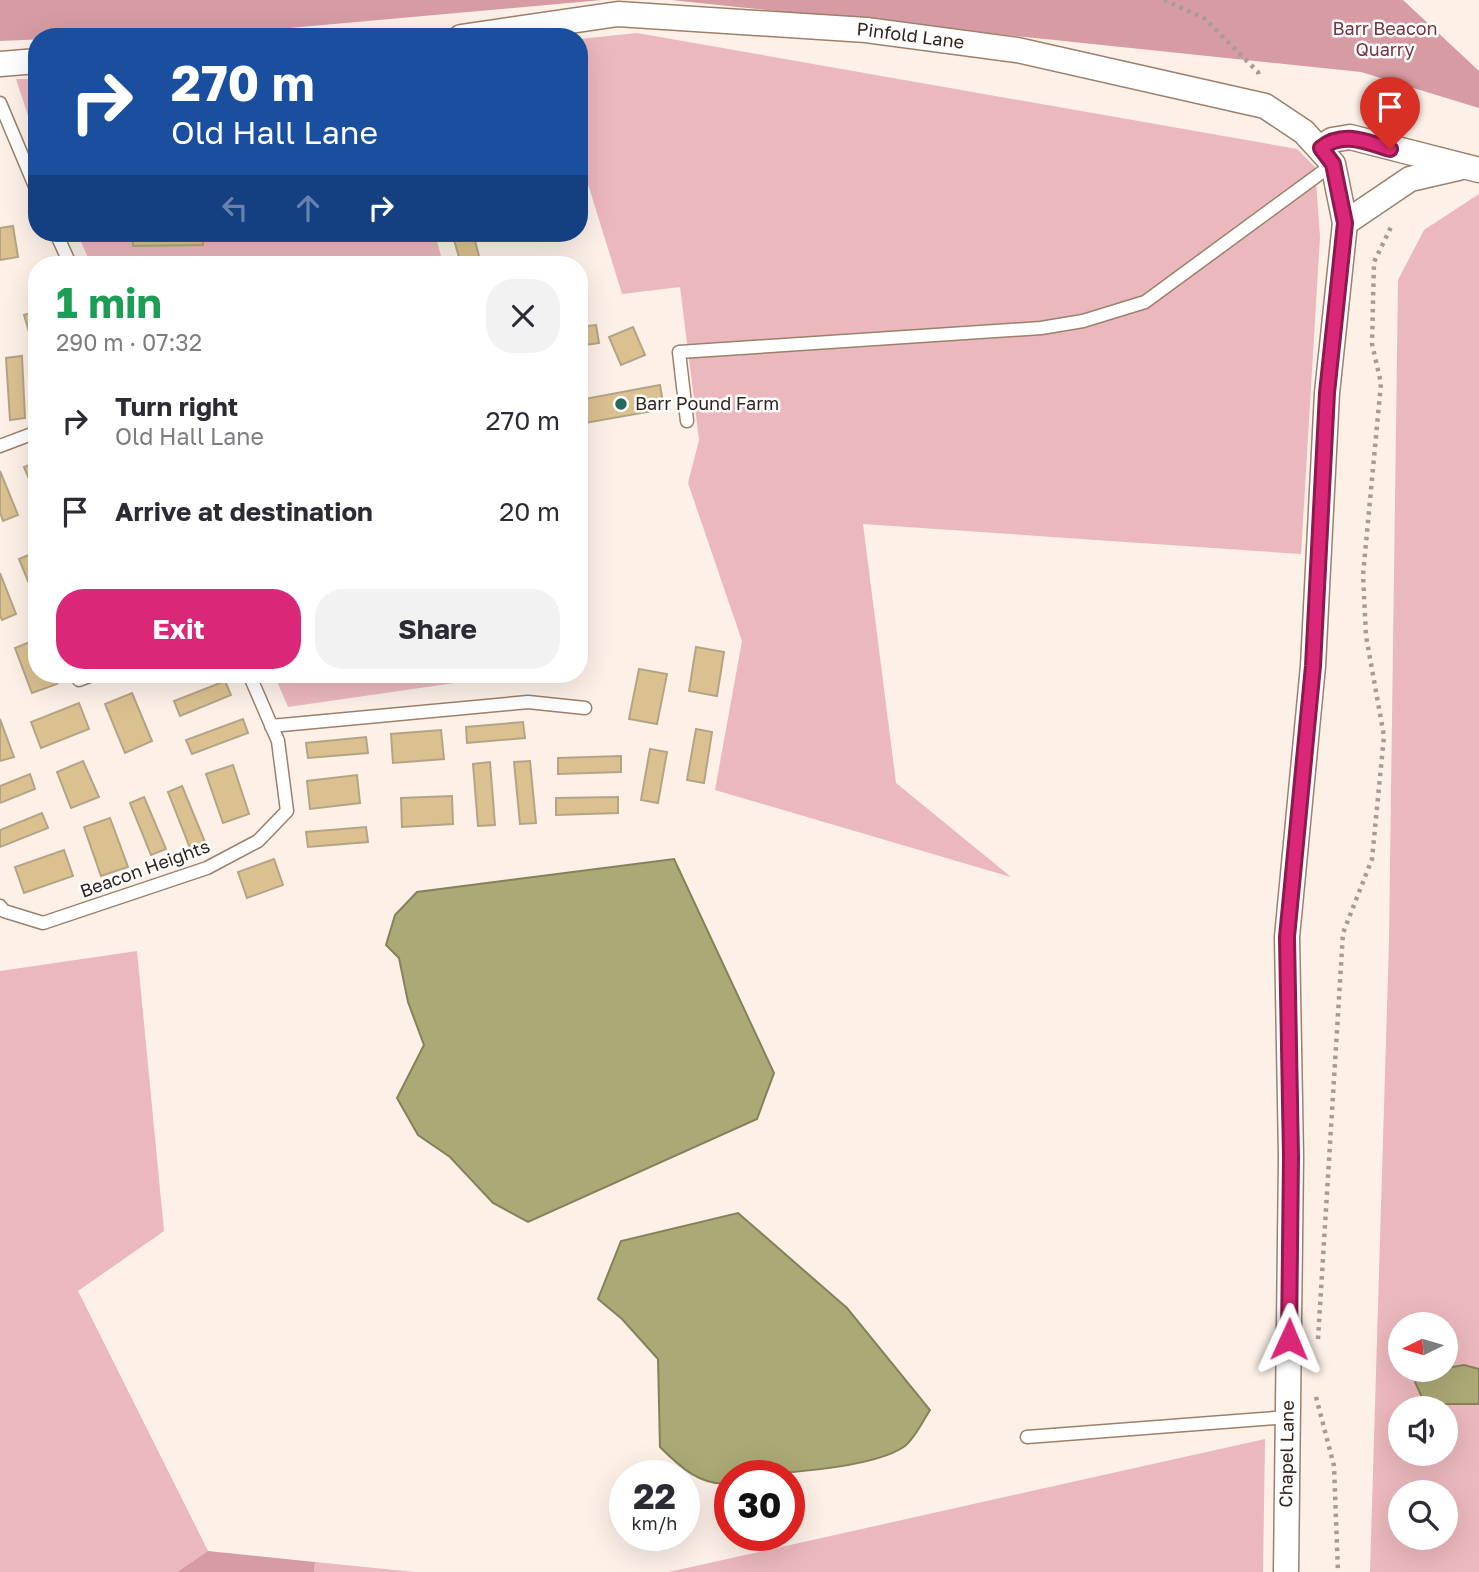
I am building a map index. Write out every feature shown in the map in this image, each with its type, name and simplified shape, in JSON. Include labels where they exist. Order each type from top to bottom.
[{"type":"street","name":"Pinfold Lane","points":[[522,28],[618,14],[866,30],[1017,50],[1265,106],[1304,132],[1327,156]]},
{"type":"street","points":[[0,64],[28,62]]},
{"type":"street","points":[[1327,156],[1332,140],[1350,137],[1472,168]]},
{"type":"street","name":"Chapel Lane","points":[[1286,1572],[1291,1157],[1287,937],[1313,666],[1327,393],[1345,223],[1327,156]]},
{"type":"street","points":[[1345,223],[1410,179],[1472,168]]},
{"type":"lane","points":[[0,103],[28,170]]},
{"type":"lane","points":[[687,421],[678,352],[1041,328],[1083,321],[1144,302],[1327,156]]},
{"type":"lane","points":[[0,446],[28,435]]},
{"type":"lane","name":"Beacon Heights","points":[[0,906],[4,911],[43,923],[207,868],[258,841],[287,811],[278,741],[253,683]]},
{"type":"lane","points":[[271,726],[528,702],[585,708]]},
{"type":"lane","points":[[1027,1437],[1288,1416]]},
{"type":"path","points":[[1164,0],[1204,18],[1258,72],[1265,106]]},
{"type":"path","points":[[1318,1352],[1343,933],[1372,859],[1384,736],[1366,636],[1363,575],[1381,383],[1372,344],[1374,262],[1395,218]]},
{"type":"path","points":[[1315,1392],[1334,1466],[1338,1572]]},
{"type":"shaded area","points":[[637,33],[1297,149],[1315,167],[1320,237],[1301,554],[863,524],[896,783],[1011,877],[715,790],[742,641],[688,483],[699,440],[680,287],[622,294],[588,184],[588,38]]},
{"type":"shaded area","points":[[16,79],[28,79],[28,116]]},
{"type":"shaded area","points":[[1479,194],[1479,1572],[1370,1572],[1389,941],[1398,280],[1424,230]]},
{"type":"shaded area","points":[[81,242],[437,242],[441,256],[87,256]]},
{"type":"shaded area","points":[[278,683],[455,683],[288,707]]},
{"type":"shaded area","points":[[674,859],[774,1073],[757,1119],[528,1222],[493,1203],[450,1157],[418,1135],[397,1098],[424,1045],[408,1002],[399,958],[386,945],[395,915],[417,892]]},
{"type":"shaded area","points":[[137,951],[164,1231],[78,1291],[208,1551],[177,1572],[0,1572],[0,971]]},
{"type":"shaded area","points":[[738,1213],[847,1308],[930,1410],[909,1443],[890,1454],[870,1460],[805,1471],[805,1460],[714,1460],[714,1482],[700,1478],[700,1460],[674,1460],[660,1447],[658,1359],[622,1319],[598,1299],[621,1241]]},
{"type":"shaded area","points":[[1458,1366],[1479,1369],[1479,1404],[1458,1404],[1458,1396],[1421,1396],[1415,1382],[1458,1382]]},
{"type":"shaded area","points":[[1265,1439],[1263,1572],[669,1572],[763,1551],[805,1551],[805,1542]]},
{"type":"shaded area","points":[[315,1562],[415,1572],[314,1572]]},
{"type":"green space","points":[[0,0],[602,0],[289,28],[28,28],[28,40],[0,41]]},
{"type":"green space","name":"Barr Beacon Quarry","points":[[671,0],[1403,0],[1479,71],[1479,108],[1361,72]]},
{"type":"green space","points":[[208,1551],[315,1562],[314,1572],[177,1572]]},
{"type":"building","points":[[13,226],[18,257],[0,260],[0,228]]},
{"type":"building","points":[[133,242],[203,242],[203,245],[133,246]]},
{"type":"building","points":[[455,242],[475,242],[479,256],[459,256]]},
{"type":"building","points":[[596,325],[599,343],[588,345],[588,326]]},
{"type":"building","name":"Barr Pound Farm","points":[[633,327],[645,355],[621,365],[609,337]]},
{"type":"building","points":[[22,356],[25,418],[10,420],[6,358]]},
{"type":"building","name":"Barr Pound Farm","points":[[660,385],[664,409],[588,422],[588,398]]},
{"type":"building","points":[[0,471],[18,515],[3,521],[0,512]]},
{"type":"building","points":[[28,555],[28,581],[19,559]]},
{"type":"building","points":[[0,573],[16,614],[2,620],[0,615]]},
{"type":"building","points":[[28,643],[28,682],[15,648]]},
{"type":"building","points":[[696,647],[724,652],[717,696],[689,691]]},
{"type":"building","points":[[639,669],[667,674],[657,724],[629,719]]},
{"type":"building","points":[[28,683],[57,684],[32,693]]},
{"type":"building","points":[[220,683],[226,683],[231,695],[180,716],[174,701]]},
{"type":"building","points":[[132,693],[152,741],[125,753],[105,704]]},
{"type":"building","points":[[79,703],[89,729],[41,748],[31,722]]},
{"type":"building","points":[[0,719],[14,757],[0,761]]},
{"type":"building","points":[[243,719],[248,733],[192,754],[186,740]]},
{"type":"building","points":[[523,722],[525,738],[467,743],[466,727]]},
{"type":"building","points":[[696,729],[712,732],[704,783],[687,780]]},
{"type":"building","points":[[441,730],[444,759],[393,763],[391,734]]},
{"type":"building","points":[[366,737],[368,753],[308,758],[306,743]]},
{"type":"building","points":[[650,749],[667,752],[658,803],[641,800]]},
{"type":"building","points":[[621,756],[621,772],[558,774],[558,758]]},
{"type":"building","points":[[83,761],[99,797],[71,808],[57,772]]},
{"type":"building","points":[[530,761],[536,823],[520,824],[514,762]]},
{"type":"building","points":[[490,762],[495,825],[478,826],[473,764]]},
{"type":"building","points":[[233,765],[249,814],[223,823],[206,774]]},
{"type":"building","points":[[30,774],[35,789],[0,803],[0,786]]},
{"type":"building","points":[[357,775],[360,803],[310,809],[307,781]]},
{"type":"building","points":[[182,786],[205,842],[190,848],[168,792]]},
{"type":"building","points":[[452,796],[453,824],[402,827],[401,798]]},
{"type":"building","points":[[144,797],[166,849],[151,855],[130,803]]},
{"type":"building","points":[[618,797],[618,813],[556,815],[556,798]]},
{"type":"building","points":[[42,813],[48,828],[0,847],[0,830]]},
{"type":"building","points":[[110,818],[128,867],[101,876],[84,827]]},
{"type":"building","points":[[366,827],[368,842],[308,847],[306,832]]},
{"type":"building","points":[[64,850],[73,876],[24,893],[15,867]]},
{"type":"building","points":[[274,859],[283,885],[247,898],[238,872]]},
{"type":"place","name":"Barr Pound Farm","points":[[621,404]]},
{"type":"route","points":[[1289,1339],[1291,1157],[1287,937],[1313,666],[1327,393],[1345,223],[1333,164],[1321,148],[1332,140],[1350,137],[1390,149]]}]
